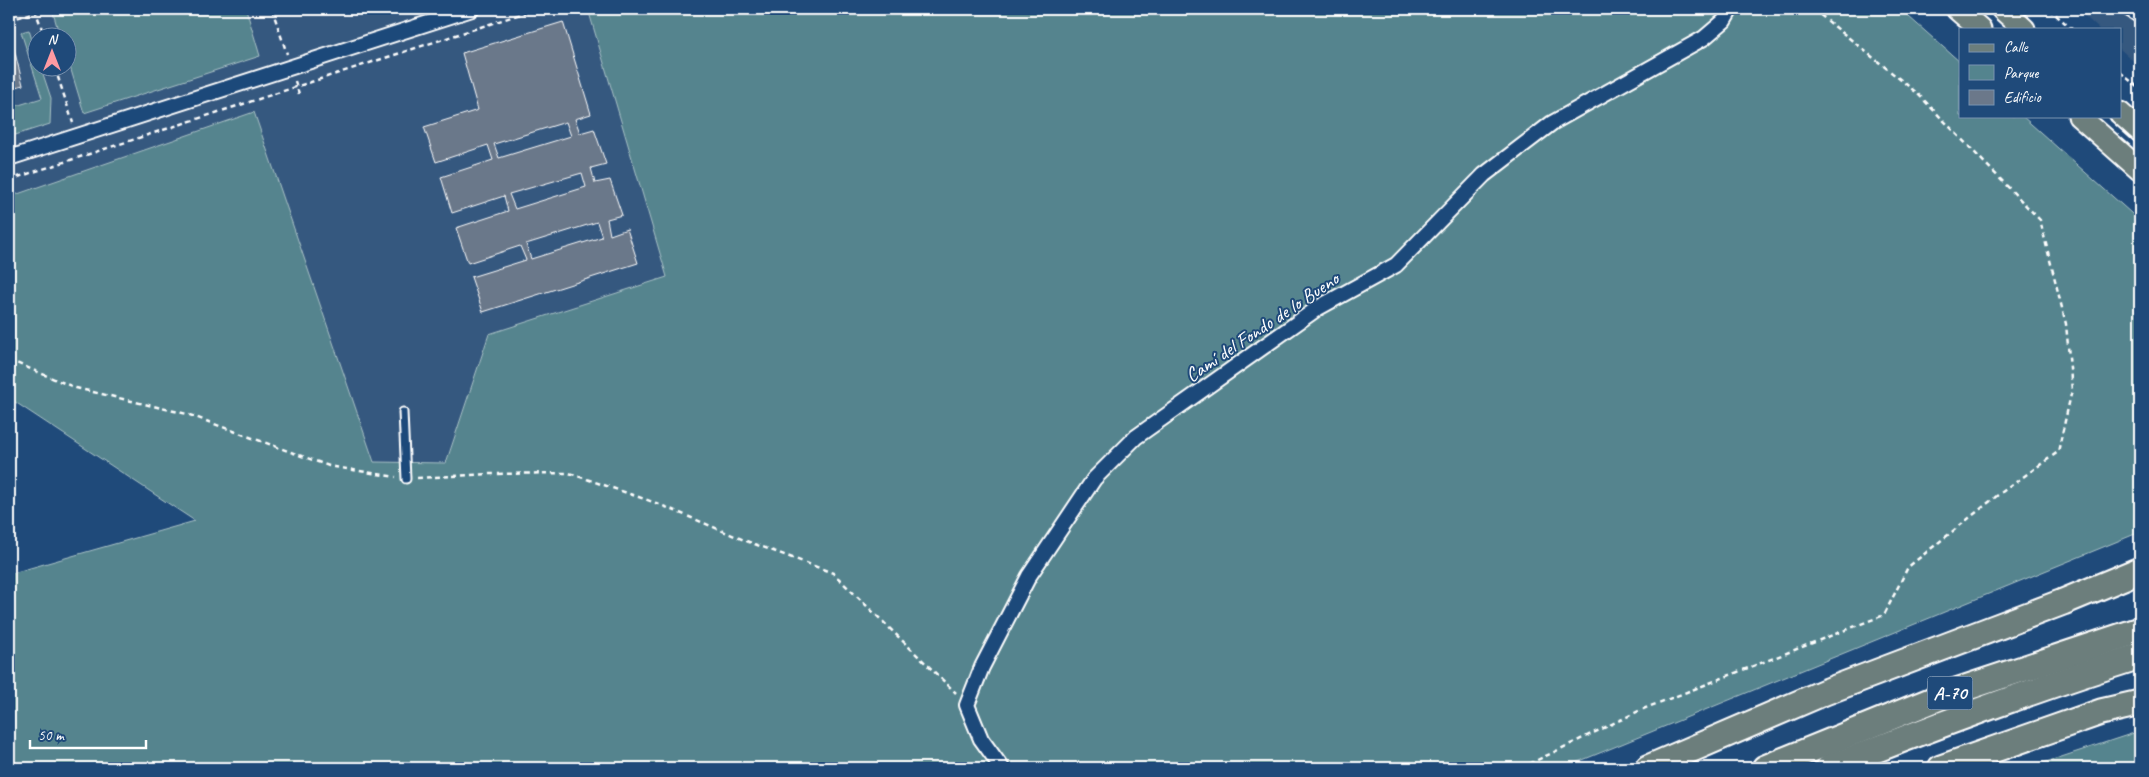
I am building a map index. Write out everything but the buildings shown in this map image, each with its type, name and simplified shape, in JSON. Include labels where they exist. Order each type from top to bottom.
[{"type":"highway","points":[[1648,768],[1825,692],[2062,602],[2140,570]]},
{"type":"highway","points":[[2062,602],[2140,582]]},
{"type":"highway","name":"A-70","points":[[1765,768],[1950,693],[2140,630]]},
{"type":"highway","name":"A-70","points":[[1830,768],[1937,726],[2140,656]]},
{"type":"highway","points":[[1941,768],[2101,712],[2140,703]]},
{"type":"main road","points":[[1957,9],[1979,28]]},
{"type":"main road","points":[[2002,9],[2023,28]]},
{"type":"main road","points":[[2122,116],[2140,131]]},
{"type":"main road","points":[[2081,118],[2140,170]]},
{"type":"street","points":[[9,158],[472,9]]},
{"type":"street","name":"Camí del Fondo de lo Bueno","points":[[967,705],[982,667],[1029,576],[1094,479],[1136,437],[1318,308],[1396,264],[1484,176],[1552,123],[1704,38],[1728,15]]},
{"type":"street","points":[[967,705],[981,740],[1002,768]]},
{"type":"lane","points":[[2123,9],[2140,20]]},
{"type":"lane","points":[[403,412],[406,479]]},
{"type":"path","points":[[272,9],[299,94]]},
{"type":"path","points":[[9,180],[536,9]]},
{"type":"path","points":[[1521,768],[1643,709],[1884,615],[1908,567],[1998,495],[2058,452],[2072,390],[2066,324],[2040,220],[1917,93],[1813,9]]},
{"type":"path","points":[[2049,9],[2071,28]]},
{"type":"path","points":[[9,20],[36,10],[42,28]]},
{"type":"path","points":[[2122,74],[2140,89]]},
{"type":"path","points":[[57,78],[73,124]]},
{"type":"path","points":[[9,360],[76,388],[188,414],[329,466],[406,479],[488,474],[569,473],[656,503],[749,542],[833,572],[967,705]]},
{"type":"shaded area","points":[[9,9],[588,9],[667,277],[489,334],[446,463],[374,462],[254,113],[9,197]]},
{"type":"shaded area","points":[[2077,9],[2140,9],[2140,67],[2122,51],[2122,28],[2098,28]]},
{"type":"green space","points":[[52,9],[246,9],[260,56],[84,113],[73,78],[78,78],[78,28],[57,28]]},
{"type":"green space","points":[[588,9],[1900,9],[1959,61],[1959,118],[2024,118],[2140,221],[2140,532],[1563,768],[9,768],[9,574],[195,521],[9,398],[9,197],[254,112],[374,462],[446,463],[489,334],[667,277]]},
{"type":"green space","points":[[28,30],[28,54],[21,32]]},
{"type":"green space","points":[[36,78],[44,78],[51,98],[50,124],[9,137],[9,108],[42,98]]},
{"type":"green space","points":[[2140,731],[2140,768],[2028,768]]}]
